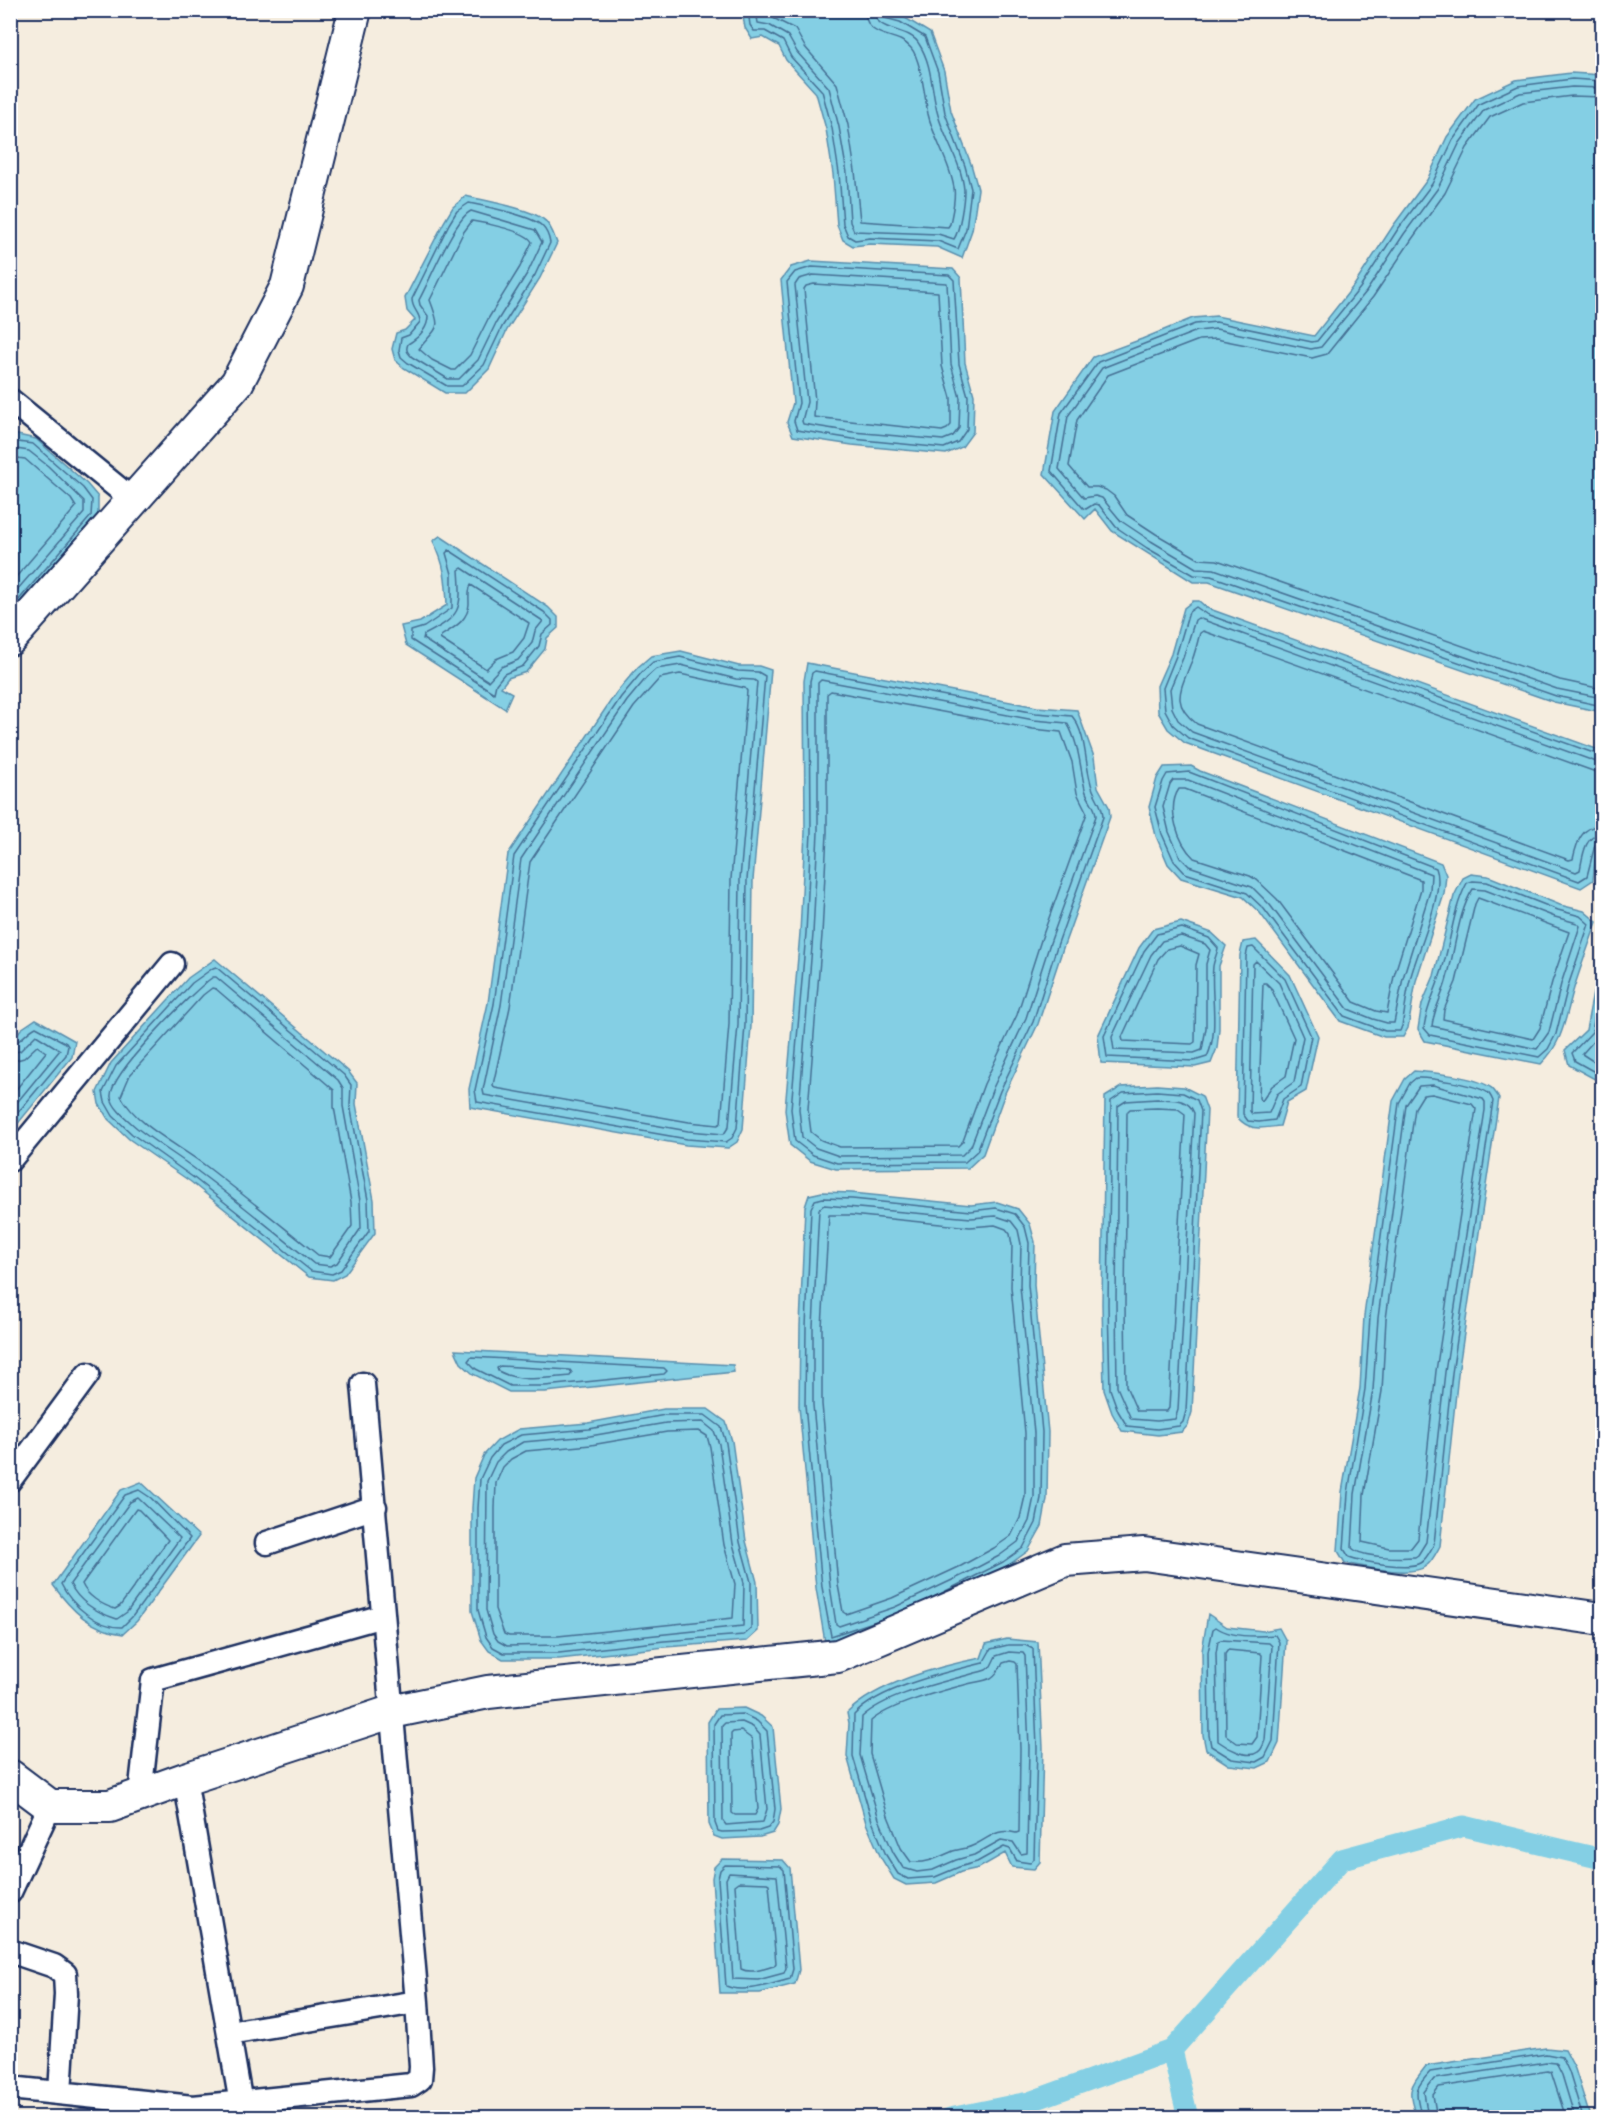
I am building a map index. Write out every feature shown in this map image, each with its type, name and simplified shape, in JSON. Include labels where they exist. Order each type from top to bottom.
[{"type":"street","points":[[10,639],[237,383],[287,286],[355,10]]},
{"type":"street","points":[[14,410],[134,501]]},
{"type":"street","points":[[10,1160],[172,964]]},
{"type":"street","points":[[10,1480],[88,1374]]},
{"type":"street","points":[[10,2088],[194,2107],[411,2085],[420,2079],[417,2002],[363,1384]]},
{"type":"street","points":[[267,1543],[375,1507]]},
{"type":"street","points":[[10,1776],[50,1806],[110,1806],[185,1779],[391,1712],[488,1692],[838,1656],[1065,1560],[1144,1554],[1602,1619]]},
{"type":"street","points":[[140,1795],[153,1680],[383,1616]]},
{"type":"street","points":[[185,1779],[241,2104]]},
{"type":"street","points":[[10,1893],[50,1806]]},
{"type":"street","points":[[10,1951],[54,1966],[65,1974],[66,1994],[60,2093]]},
{"type":"street","points":[[229,2033],[417,2002]]},
{"type":"water","points":[[742,11],[882,11],[902,16],[930,33],[944,71],[951,111],[978,189],[972,230],[962,258],[937,247],[870,244],[853,246],[843,240],[837,225],[833,174],[826,129],[816,93],[786,60],[779,46],[763,37],[752,39],[745,28]]},
{"type":"water","points":[[1571,73],[1602,75],[1602,712],[1554,702],[1209,582],[1193,582],[1112,531],[1095,509],[1085,519],[1044,474],[1055,411],[1093,357],[1193,318],[1216,316],[1314,336],[1355,284],[1427,180],[1447,137],[1475,99],[1516,80]]},
{"type":"water","points":[[466,196],[536,215],[548,223],[557,243],[540,278],[507,330],[489,369],[465,393],[445,393],[404,368],[395,360],[392,349],[396,333],[405,330],[415,320],[407,311],[405,298],[444,222],[453,207]]},
{"type":"water","points":[[811,261],[953,269],[961,278],[965,363],[974,395],[973,432],[962,447],[946,454],[852,445],[793,436],[787,422],[793,403],[781,280],[791,267]]},
{"type":"water","points":[[13,434],[36,439],[87,484],[98,497],[98,518],[11,619],[10,437]]},
{"type":"water","points":[[440,536],[548,607],[558,617],[558,628],[547,638],[545,649],[526,672],[508,678],[501,687],[512,693],[505,709],[406,645],[401,626],[420,622],[447,605],[444,572],[433,541]]},
{"type":"water","points":[[1193,601],[1199,601],[1207,608],[1602,751],[1602,840],[1595,861],[1593,880],[1581,888],[1185,743],[1168,729],[1158,712],[1157,686],[1171,654],[1184,608]]},
{"type":"water","points":[[681,651],[739,666],[759,666],[771,670],[753,880],[751,1026],[743,1129],[737,1142],[728,1148],[686,1145],[470,1107],[469,1089],[488,1003],[508,854],[616,693],[638,667],[651,656]]},
{"type":"water","points":[[807,663],[1037,707],[1077,710],[1094,757],[1098,787],[1109,807],[1110,817],[1038,1024],[1005,1093],[983,1154],[968,1168],[836,1169],[810,1161],[790,1145],[785,1110],[800,933],[805,832],[804,681]]},
{"type":"water","points":[[1191,766],[1441,863],[1446,875],[1444,894],[1416,981],[1408,1028],[1403,1037],[1384,1037],[1340,1021],[1260,913],[1243,897],[1181,878],[1168,864],[1156,836],[1149,807],[1157,778],[1164,767]]},
{"type":"water","points":[[1471,874],[1488,876],[1560,905],[1584,911],[1597,922],[1559,1038],[1555,1047],[1541,1064],[1425,1041],[1418,1029],[1422,1004],[1434,976],[1454,896],[1463,878]]},
{"type":"water","points":[[1181,922],[1212,933],[1226,946],[1219,966],[1219,1029],[1217,1048],[1211,1063],[1195,1067],[1101,1063],[1098,1036],[1139,948],[1153,929]]},
{"type":"water","points":[[1256,940],[1290,975],[1318,1036],[1306,1091],[1287,1102],[1280,1126],[1261,1128],[1251,1127],[1237,1117],[1240,955],[1243,942]]},
{"type":"water","points":[[215,959],[348,1071],[357,1083],[356,1104],[374,1200],[375,1233],[345,1274],[333,1280],[309,1277],[191,1182],[129,1139],[108,1119],[99,1104],[97,1092],[111,1063],[188,978]]},
{"type":"water","points":[[1602,985],[1602,1083],[1569,1065],[1565,1050],[1586,1030],[1593,993]]},
{"type":"water","points":[[36,1019],[75,1041],[72,1057],[11,1132],[11,1042],[21,1029]]},
{"type":"water","points":[[1414,1071],[1474,1080],[1491,1088],[1499,1098],[1458,1374],[1440,1546],[1426,1566],[1410,1571],[1399,1571],[1345,1563],[1338,1551],[1342,1492],[1360,1388],[1364,1316],[1393,1101],[1405,1079]]},
{"type":"water","points":[[1157,1085],[1184,1087],[1202,1096],[1207,1110],[1192,1412],[1188,1425],[1182,1432],[1158,1435],[1122,1431],[1112,1413],[1104,1390],[1102,1304],[1105,1097],[1121,1087]]},
{"type":"water","points":[[822,1192],[971,1205],[997,1202],[1018,1209],[1030,1224],[1035,1242],[1034,1285],[1048,1432],[1047,1499],[1042,1526],[1028,1551],[1006,1567],[971,1586],[831,1644],[825,1642],[816,1588],[799,1406],[805,1207],[809,1195]]},
{"type":"water","points":[[455,1350],[733,1365],[734,1372],[545,1392],[509,1392],[473,1374],[461,1363]]},
{"type":"water","points":[[664,1409],[708,1409],[726,1422],[732,1441],[746,1541],[757,1582],[758,1631],[747,1641],[665,1647],[559,1659],[503,1659],[489,1651],[481,1640],[472,1611],[474,1478],[484,1455],[497,1441],[519,1429],[588,1423]]},
{"type":"water","points":[[141,1482],[199,1536],[137,1621],[123,1634],[101,1628],[83,1617],[67,1603],[53,1585],[121,1490]]},
{"type":"water","points":[[1208,1614],[1227,1627],[1263,1631],[1279,1628],[1286,1641],[1279,1743],[1270,1762],[1257,1768],[1229,1765],[1206,1750],[1203,1735],[1202,1651]]},
{"type":"water","points":[[1007,1639],[1038,1642],[1043,1748],[1040,1862],[1034,1869],[1012,1867],[1005,1853],[979,1868],[961,1872],[936,1883],[906,1885],[894,1879],[881,1858],[866,1823],[847,1756],[849,1723],[847,1713],[875,1693],[909,1677],[981,1658],[986,1644]]},
{"type":"water","points":[[744,1708],[761,1716],[773,1727],[781,1809],[778,1825],[773,1833],[760,1837],[722,1839],[714,1836],[709,1824],[708,1722],[716,1709]]},
{"type":"water","points":[[722,1859],[783,1860],[790,1868],[799,1970],[795,1984],[760,1993],[720,1993],[712,1878],[714,1867]]},
{"type":"water","points":[[1546,2048],[1565,2050],[1575,2069],[1590,2117],[1416,2117],[1411,2101],[1411,2090],[1426,2066]]},
{"type":"waterway","points":[[950,2118],[1029,2102],[1172,2050],[1342,1859],[1464,1826],[1602,1859]]},
{"type":"waterway","points":[[1172,2050],[1188,2118]]}]
